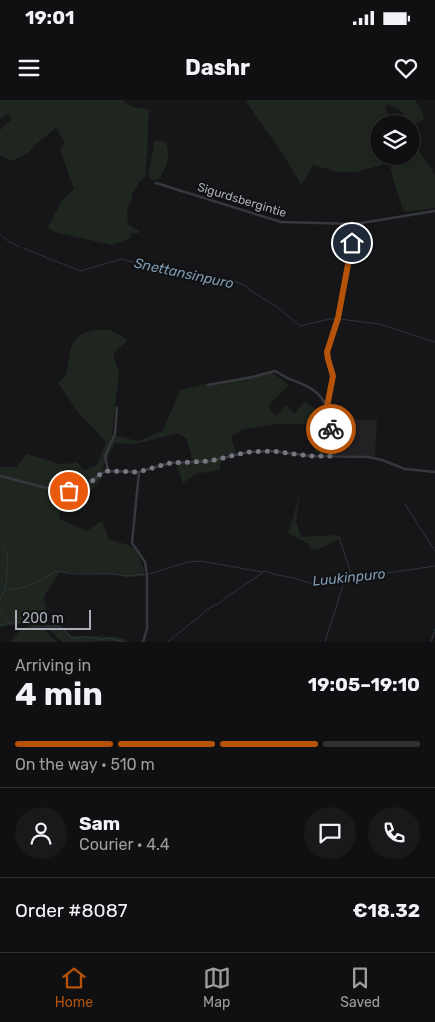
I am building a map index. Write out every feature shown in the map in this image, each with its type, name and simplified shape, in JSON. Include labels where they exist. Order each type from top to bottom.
[{"type":"street","name":"Sigurdsbergintie","points":[[156,183],[281,222],[355,224],[435,211]]},
{"type":"street","points":[[326,407],[333,378],[327,352],[338,318],[355,224]]},
{"type":"street","points":[[208,385],[275,371],[282,376],[313,389],[324,400],[331,430],[334,456]]},
{"type":"street","points":[[108,471],[105,456],[115,434],[117,408]]},
{"type":"street","points":[[0,476],[43,487],[69,491],[84,488],[99,475],[108,471],[138,472],[170,463],[210,461],[260,451],[310,456],[376,459],[405,469],[435,472]]},
{"type":"street","points":[[138,472],[132,543],[144,562],[147,575],[147,629],[143,642]]},
{"type":"shaded area","points":[[0,100],[123,100],[131,106],[149,109],[146,175],[132,194],[132,200],[127,209],[129,225],[139,231],[139,233],[132,233],[130,238],[112,245],[54,232],[48,227],[62,200],[74,189],[60,150],[65,143],[56,128],[37,143],[27,154],[11,161],[0,155],[0,130],[12,119],[7,114],[2,119],[0,117]]},
{"type":"shaded area","points":[[245,100],[415,100],[423,114],[424,119],[420,122],[420,115],[403,115],[402,112],[387,103],[385,109],[390,115],[370,115],[370,165],[383,165],[355,172],[338,172],[313,165],[301,185],[284,156]]},
{"type":"shaded area","points":[[158,140],[166,142],[168,157],[160,178],[153,180],[148,176],[154,148],[153,142]]},
{"type":"shaded area","points":[[420,152],[435,175],[435,208],[405,212],[390,168],[393,165],[420,165]]},
{"type":"shaded area","points":[[96,330],[111,330],[128,340],[113,354],[119,372],[112,435],[138,441],[163,431],[180,390],[273,373],[289,385],[268,406],[276,416],[286,406],[295,413],[305,401],[314,408],[323,411],[330,455],[315,453],[309,424],[278,424],[243,429],[231,437],[236,453],[223,456],[219,470],[195,474],[183,483],[176,464],[193,463],[187,439],[178,433],[135,444],[115,443],[103,467],[102,478],[83,500],[62,502],[59,519],[87,531],[102,520],[109,540],[133,548],[142,564],[145,576],[127,577],[61,572],[45,594],[46,609],[37,624],[58,642],[10,642],[20,630],[35,623],[29,619],[29,621],[24,623],[0,627],[0,467],[16,467],[27,454],[60,464],[77,462],[86,470],[97,465],[106,442],[78,412],[58,383],[66,375],[70,351],[75,341],[84,333]]},
{"type":"shaded area","points":[[323,418],[377,420],[375,457],[330,455]]},
{"type":"shaded area","points":[[300,494],[296,521],[301,537],[338,535],[339,539],[317,550],[312,549],[307,543],[288,533]]},
{"type":"shaded area","points":[[44,625],[60,625],[72,636],[118,637],[131,642],[62,642]]},
{"type":"waterway","name":"Snettansinpuro","points":[[0,234],[8,241],[20,247]]},
{"type":"waterway","name":"Snettansinpuro","points":[[23,248],[80,271],[122,259],[156,268],[232,280],[246,286],[276,306],[300,326],[337,319]]},
{"type":"waterway","name":"Snettansinpuro","points":[[339,319],[379,324],[435,342]]},
{"type":"waterway","points":[[405,504],[435,551]]},
{"type":"waterway","points":[[339,537],[352,577]]},
{"type":"waterway","points":[[0,601],[6,584],[8,560],[7,552],[2,547]]},
{"type":"waterway","points":[[149,574],[188,562],[201,561],[262,572]]},
{"type":"waterway","name":"Luukinpuro","points":[[167,642],[206,610],[265,571],[313,584],[435,566]]},
{"type":"waterway","points":[[5,590],[32,585],[55,571],[75,574],[127,576],[146,574]]},
{"type":"waterway","points":[[325,642],[345,579]]},
{"type":"waterway","points":[[0,611],[9,622]]},
{"type":"waterway","name":"Luukinpuro","points":[[0,625],[31,620],[35,622],[34,625],[36,627],[61,627],[72,638],[94,637],[102,640],[107,638],[125,642]]},
{"type":"waterway","points":[[431,642],[435,629]]},
{"type":"way so far","points":[[69,491],[84,488],[106,471],[138,472],[170,463],[210,461],[248,452],[272,451],[310,456],[334,456],[331,429]]},
{"type":"route","points":[[331,429],[326,412],[333,376],[327,352],[338,318],[352,243]]}]
